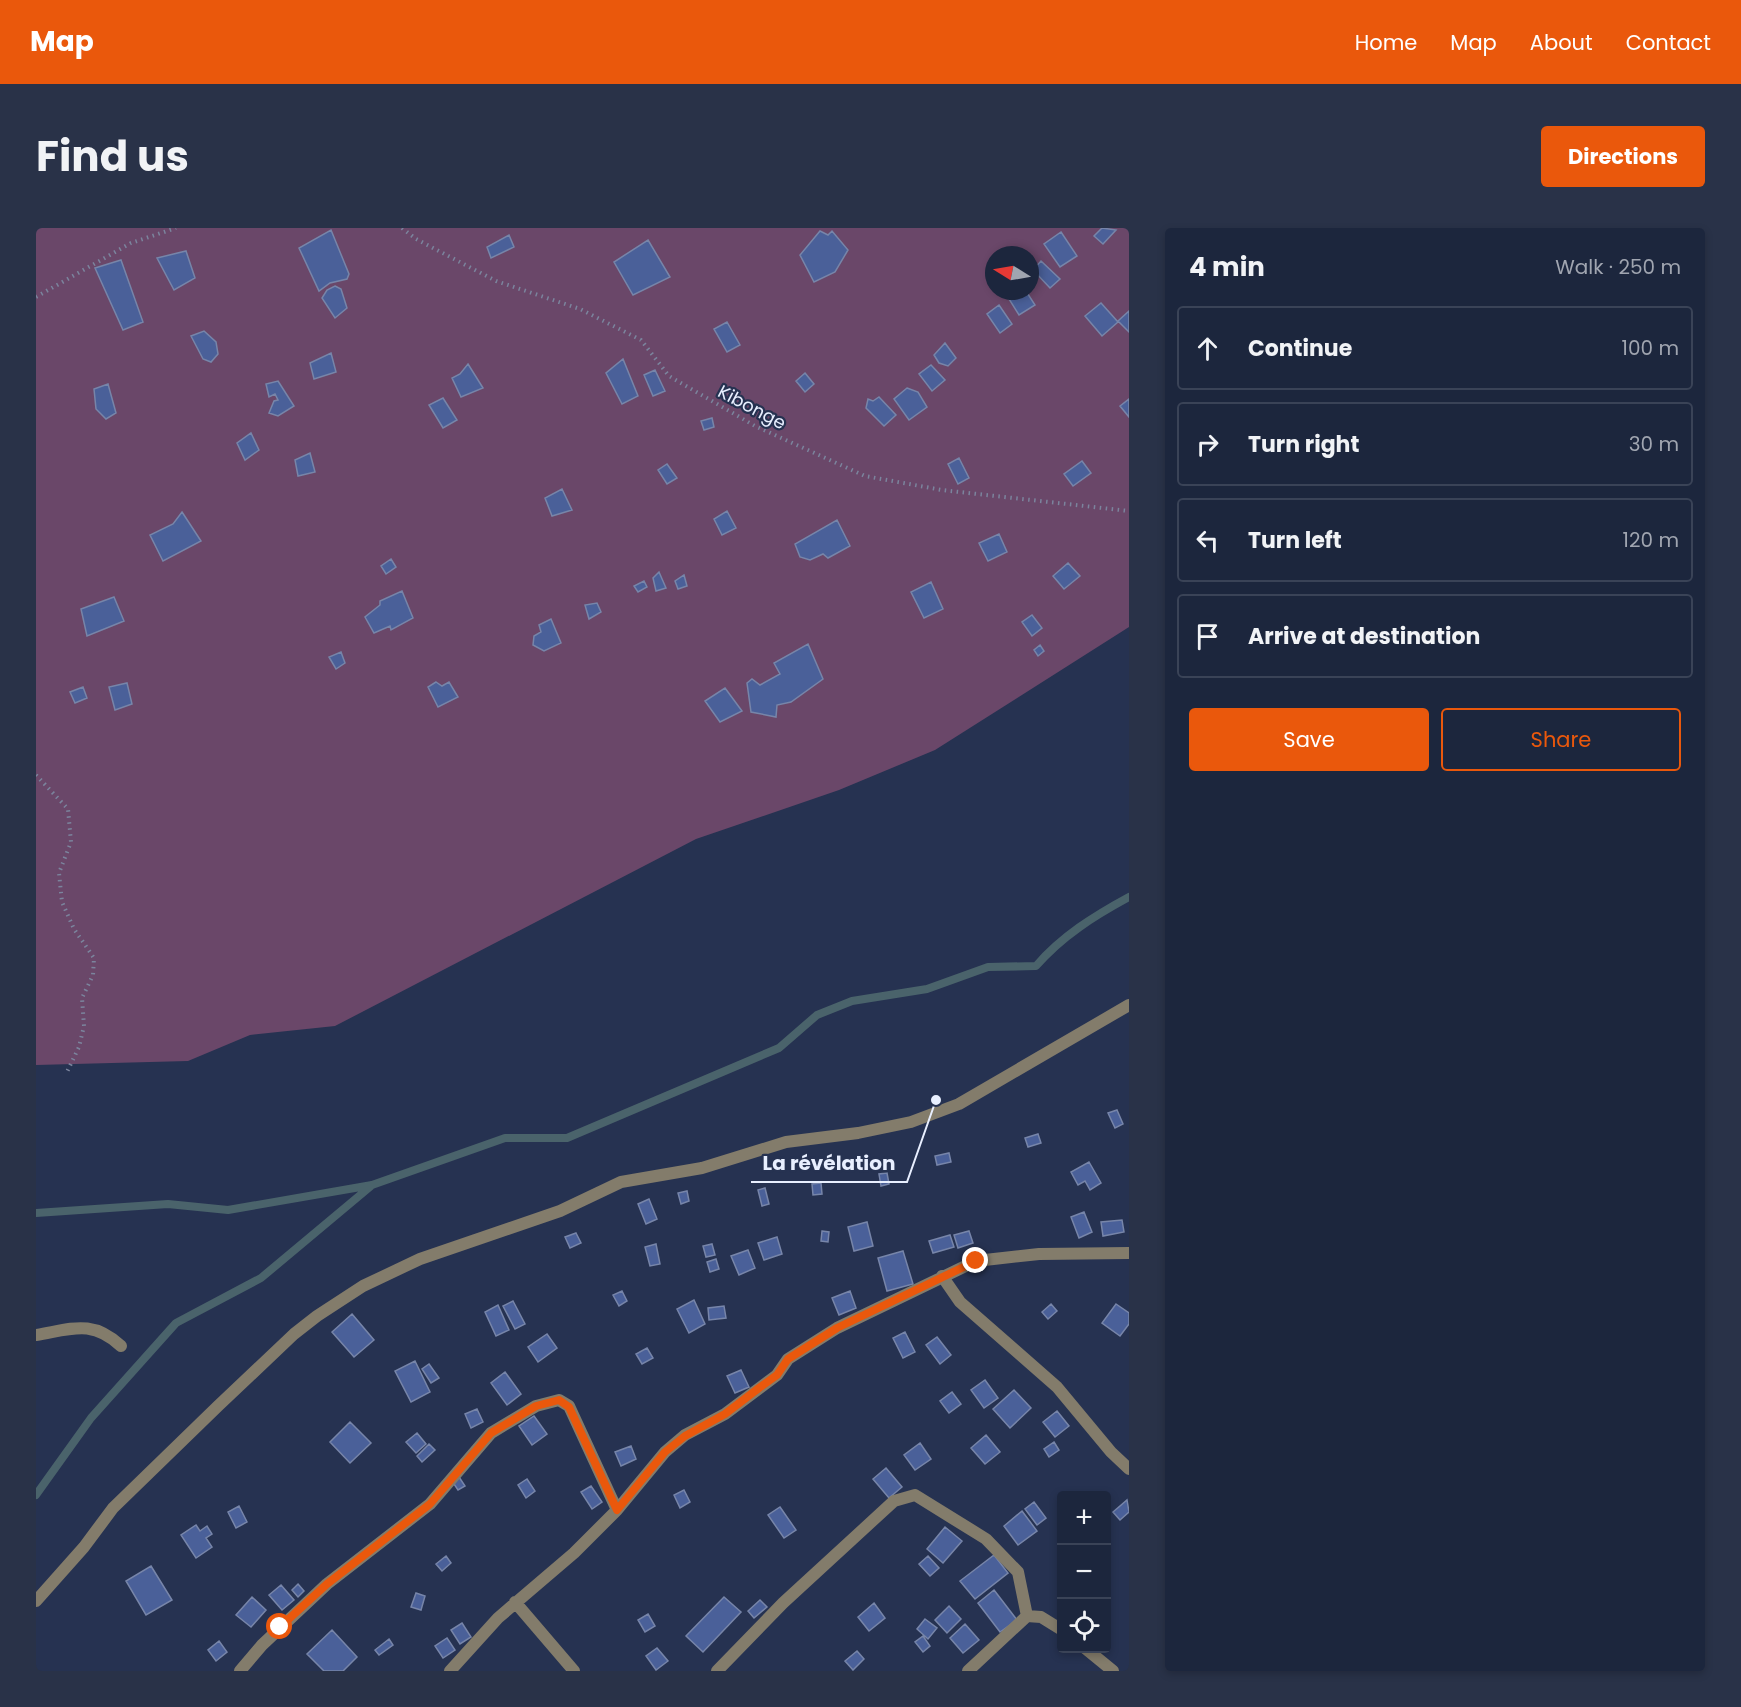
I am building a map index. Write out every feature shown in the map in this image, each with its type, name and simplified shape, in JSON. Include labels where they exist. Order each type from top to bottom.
[{"type":"street","points":[[36,1601],[84,1547],[113,1508],[218,1406],[294,1334],[363,1286],[420,1259],[560,1211],[621,1182],[702,1168],[786,1142],[858,1133],[911,1122],[959,1104],[1129,1005]]},
{"type":"street","points":[[450,1671],[515,1602],[574,1553],[617,1510],[665,1452],[685,1436],[725,1414],[777,1375],[788,1359],[837,1328],[976,1261],[1039,1254],[1129,1253]]},
{"type":"street","points":[[942,1276],[960,1302],[1057,1388],[1111,1452],[1129,1469]]},
{"type":"street","points":[[36,1335],[87,1327],[99,1330],[121,1346]]},
{"type":"street","points":[[240,1671],[268,1639],[327,1584],[430,1504],[491,1433],[536,1406],[559,1400],[569,1407],[617,1510]]},
{"type":"street","points":[[717,1671],[783,1603],[894,1501],[915,1495],[986,1539],[1018,1572],[1027,1616]]},
{"type":"street","points":[[515,1602],[574,1671]]},
{"type":"street","points":[[968,1671],[1027,1616],[1041,1617],[1057,1627]]},
{"type":"street","points":[[1091,1653],[1113,1671]]},
{"type":"path","points":[[36,297],[131,243],[176,228]]},
{"type":"path","name":"Kibonge","points":[[402,228],[416,239],[496,281],[580,309],[641,340],[669,376],[755,426],[865,476],[942,490],[1129,511]]},
{"type":"path","points":[[36,776],[68,809],[71,842],[59,873],[62,902],[74,929],[94,958],[93,975],[82,998],[84,1026],[79,1047],[66,1074]]},
{"type":"shaded area","points":[[36,228],[1129,228],[1129,627],[935,750],[839,790],[696,839],[335,1026],[250,1035],[188,1061],[36,1065]]},
{"type":"building","points":[[1102,228],[1116,230],[1103,244],[1094,236]]},
{"type":"building","points":[[331,230],[349,274],[347,279],[330,283],[319,291],[299,248]]},
{"type":"building","points":[[820,231],[828,235],[832,231],[848,250],[835,272],[814,282],[800,255]]},
{"type":"building","points":[[1061,232],[1077,256],[1060,267],[1044,244]]},
{"type":"building","points":[[509,235],[514,247],[491,258],[487,247]]},
{"type":"building","points":[[648,240],[670,277],[633,295],[614,262]]},
{"type":"building","points":[[186,251],[195,278],[174,290],[157,258]]},
{"type":"building","points":[[121,260],[143,322],[123,330],[95,268]]},
{"type":"building","points":[[1041,261],[1060,279],[1050,288],[1039,276]]},
{"type":"building","points":[[335,286],[341,289],[347,308],[335,318],[322,298],[327,290]]},
{"type":"building","points":[[1010,300],[1032,300],[1035,305],[1019,315]]},
{"type":"building","points":[[1101,303],[1118,322],[1102,336],[1085,316]]},
{"type":"building","points":[[999,305],[1012,324],[1000,333],[987,314]]},
{"type":"building","points":[[1129,311],[1129,332],[1118,321]]},
{"type":"building","points":[[727,322],[740,345],[727,352],[714,329]]},
{"type":"building","points":[[204,331],[216,342],[218,354],[211,362],[203,359],[191,336]]},
{"type":"building","points":[[945,343],[956,358],[948,366],[939,363],[934,355]]},
{"type":"building","points":[[331,353],[336,372],[314,379],[310,363]]},
{"type":"building","points":[[623,359],[638,396],[622,404],[606,373]]},
{"type":"building","points":[[468,364],[483,388],[461,397],[452,378],[460,374]]},
{"type":"building","points":[[931,365],[945,380],[932,391],[919,374]]},
{"type":"building","points":[[655,370],[665,391],[653,396],[644,375]]},
{"type":"building","points":[[805,373],[814,384],[805,392],[796,381]]},
{"type":"building","points":[[278,381],[294,406],[278,416],[269,413],[274,401],[278,400],[275,394],[269,397],[266,384]]},
{"type":"building","points":[[108,384],[116,413],[106,419],[96,409],[94,389]]},
{"type":"building","points":[[907,388],[918,392],[927,407],[909,420],[894,399]]},
{"type":"building","points":[[879,397],[896,415],[884,426],[866,408],[868,399],[873,401]]},
{"type":"building","points":[[443,398],[457,420],[443,428],[429,405]]},
{"type":"building","points":[[1129,399],[1129,417],[1120,406]]},
{"type":"building","points":[[712,418],[714,427],[704,430],[701,421]]},
{"type":"building","points":[[251,433],[259,450],[245,460],[237,443]]},
{"type":"building","points":[[310,453],[315,472],[298,476],[295,460]]},
{"type":"building","points":[[959,458],[969,478],[958,484],[948,464]]},
{"type":"building","points":[[1082,461],[1091,473],[1073,486],[1064,474]]},
{"type":"building","points":[[667,464],[677,478],[667,484],[658,470]]},
{"type":"building","points":[[562,489],[572,510],[552,516],[545,498]]},
{"type":"building","points":[[727,511],[736,528],[722,535],[714,519]]},
{"type":"building","points":[[182,512],[201,541],[163,561],[150,535],[173,524]]},
{"type":"building","points":[[837,520],[850,546],[828,558],[823,554],[810,560],[800,557],[795,544]]},
{"type":"building","points":[[999,534],[1007,552],[988,561],[979,543]]},
{"type":"building","points":[[391,559],[396,567],[386,574],[381,566]]},
{"type":"building","points":[[1068,563],[1080,576],[1064,589],[1053,576]]},
{"type":"building","points":[[659,572],[666,588],[656,591],[653,578]]},
{"type":"building","points":[[684,575],[687,586],[678,589],[675,581]]},
{"type":"building","points":[[644,581],[647,587],[638,592],[634,586]]},
{"type":"building","points":[[931,582],[943,609],[924,618],[911,592]]},
{"type":"building","points":[[402,591],[413,618],[391,630],[390,626],[374,633],[365,617],[380,605],[380,601]]},
{"type":"building","points":[[114,597],[124,621],[87,636],[81,609]]},
{"type":"building","points":[[597,603],[601,612],[589,619],[585,605]]},
{"type":"building","points":[[1032,615],[1042,628],[1032,636],[1022,622]]},
{"type":"building","points":[[551,619],[561,643],[544,651],[533,645],[534,636],[541,632],[539,625]]},
{"type":"building","points":[[808,644],[823,679],[791,702],[777,705],[776,717],[751,712],[747,683],[752,679],[760,685],[780,674],[774,663]]},
{"type":"building","points":[[1040,645],[1044,651],[1038,656],[1034,650]]},
{"type":"building","points":[[341,652],[345,663],[336,669],[329,657]]},
{"type":"building","points":[[436,682],[442,686],[449,682],[458,697],[438,707],[428,687]]},
{"type":"building","points":[[127,683],[132,704],[115,710],[109,687]]},
{"type":"building","points":[[83,687],[87,698],[75,703],[70,692]]},
{"type":"building","points":[[725,688],[742,711],[720,722],[705,701]]},
{"type":"building","points":[[1117,1110],[1123,1124],[1115,1128],[1108,1113]]},
{"type":"building","points":[[1038,1134],[1041,1143],[1028,1147],[1025,1138]]},
{"type":"building","points":[[949,1153],[951,1162],[937,1165],[935,1156]]},
{"type":"building","points":[[1089,1162],[1101,1183],[1090,1190],[1085,1181],[1078,1185],[1071,1172]]},
{"type":"building","points":[[887,1173],[889,1184],[881,1186],[879,1174]]},
{"type":"building","points":[[821,1183],[822,1194],[813,1195],[812,1184]]},
{"type":"building","points":[[765,1188],[769,1204],[762,1206],[758,1190]]},
{"type":"building","points":[[687,1191],[689,1201],[681,1204],[678,1193]]},
{"type":"building","points":[[649,1199],[657,1219],[646,1224],[638,1204]]},
{"type":"building","points":[[1084,1212],[1092,1232],[1079,1238],[1071,1217]]},
{"type":"building","points":[[1122,1220],[1124,1232],[1103,1236],[1101,1222]]},
{"type":"building","points":[[867,1222],[873,1246],[854,1251],[848,1227]]},
{"type":"building","points":[[822,1231],[829,1232],[828,1242],[821,1241]]},
{"type":"building","points":[[969,1231],[973,1243],[958,1248],[954,1235]]},
{"type":"building","points":[[576,1233],[581,1243],[570,1248],[565,1237]]},
{"type":"building","points":[[950,1235],[954,1247],[933,1253],[929,1241]]},
{"type":"building","points":[[777,1237],[782,1254],[764,1260],[758,1243]]},
{"type":"building","points":[[656,1244],[660,1264],[650,1266],[645,1247]]},
{"type":"building","points":[[712,1244],[715,1255],[706,1257],[703,1246]]},
{"type":"building","points":[[748,1250],[755,1268],[739,1275],[731,1256]]},
{"type":"building","points":[[903,1251],[913,1284],[887,1291],[878,1258]]},
{"type":"building","points":[[716,1259],[719,1269],[710,1272],[707,1262]]},
{"type":"building","points":[[622,1291],[627,1301],[619,1306],[613,1295]]},
{"type":"building","points":[[850,1291],[856,1308],[839,1315],[832,1298]]},
{"type":"building","points":[[694,1300],[705,1324],[689,1333],[677,1309]]},
{"type":"building","points":[[513,1301],[525,1324],[515,1329],[503,1306]]},
{"type":"building","points":[[1051,1304],[1057,1311],[1048,1319],[1042,1312]]},
{"type":"building","points":[[1116,1304],[1129,1313],[1129,1324],[1120,1336],[1102,1323]]},
{"type":"building","points":[[498,1305],[509,1330],[496,1336],[485,1312]]},
{"type":"building","points":[[724,1306],[726,1318],[709,1320],[708,1308]]},
{"type":"building","points":[[352,1314],[374,1340],[354,1357],[332,1332]]},
{"type":"building","points":[[905,1332],[915,1352],[903,1358],[893,1338]]},
{"type":"building","points":[[547,1334],[557,1348],[538,1362],[528,1347]]},
{"type":"building","points":[[937,1337],[951,1355],[940,1364],[926,1345]]},
{"type":"building","points":[[647,1348],[653,1358],[642,1364],[636,1354]]},
{"type":"building","points":[[415,1361],[430,1392],[411,1402],[395,1371]]},
{"type":"building","points":[[429,1364],[439,1378],[431,1383],[422,1369]]},
{"type":"building","points":[[741,1370],[749,1387],[735,1393],[727,1376]]},
{"type":"building","points":[[505,1372],[521,1394],[507,1405],[491,1383]]},
{"type":"building","points":[[985,1380],[998,1398],[984,1408],[971,1390]]},
{"type":"building","points":[[1014,1390],[1031,1408],[1010,1428],[993,1409]]},
{"type":"building","points":[[952,1392],[961,1404],[949,1413],[940,1401]]},
{"type":"building","points":[[477,1409],[483,1422],[471,1428],[465,1414]]},
{"type":"building","points":[[1057,1411],[1069,1426],[1055,1437],[1043,1422]]},
{"type":"building","points":[[534,1416],[547,1434],[532,1445],[519,1426]]},
{"type":"building","points":[[350,1422],[371,1443],[350,1463],[330,1442]]},
{"type":"building","points":[[417,1433],[426,1444],[416,1453],[406,1442]]},
{"type":"building","points":[[986,1435],[1000,1452],[985,1464],[971,1448]]},
{"type":"building","points":[[1054,1442],[1059,1450],[1049,1457],[1044,1449]]},
{"type":"building","points":[[920,1443],[931,1459],[915,1470],[904,1455]]},
{"type":"building","points":[[429,1444],[435,1450],[422,1462],[417,1456]]},
{"type":"building","points":[[631,1446],[636,1459],[621,1466],[615,1452]]},
{"type":"building","points":[[886,1468],[902,1487],[889,1498],[873,1479]]},
{"type":"building","points":[[459,1477],[465,1486],[458,1490],[452,1481]]},
{"type":"building","points":[[527,1479],[535,1491],[526,1498],[518,1485]]},
{"type":"building","points":[[591,1486],[602,1502],[592,1509],[581,1492]]},
{"type":"building","points":[[684,1490],[690,1502],[680,1508],[674,1495]]},
{"type":"building","points":[[1127,1500],[1129,1512],[1120,1520],[1113,1512]]},
{"type":"building","points":[[1034,1502],[1046,1518],[1037,1525],[1025,1509]]},
{"type":"building","points":[[239,1506],[247,1522],[236,1528],[228,1512]]},
{"type":"building","points":[[780,1507],[796,1530],[784,1538],[768,1515]]},
{"type":"building","points":[[1022,1511],[1037,1531],[1018,1545],[1004,1526]]},
{"type":"building","points":[[196,1525],[200,1531],[207,1526],[212,1534],[206,1538],[212,1547],[196,1558],[181,1535]]},
{"type":"building","points":[[945,1527],[962,1541],[943,1563],[927,1549]]},
{"type":"building","points":[[994,1555],[1008,1573],[975,1599],[960,1581]]},
{"type":"building","points":[[446,1556],[451,1563],[442,1571],[436,1564]]},
{"type":"building","points":[[928,1556],[939,1568],[930,1576],[919,1564]]},
{"type":"building","points":[[151,1566],[172,1600],[146,1615],[126,1581]]},
{"type":"building","points":[[298,1584],[304,1591],[298,1597],[292,1590]]},
{"type":"building","points":[[281,1585],[294,1600],[282,1610],[269,1595]]},
{"type":"building","points":[[994,1590],[1017,1620],[1000,1632],[978,1603]]},
{"type":"building","points":[[416,1593],[425,1596],[421,1610],[411,1607]]},
{"type":"building","points":[[252,1597],[266,1610],[251,1627],[236,1615]]},
{"type":"building","points":[[724,1597],[741,1612],[703,1652],[686,1636]]},
{"type":"building","points":[[760,1600],[767,1607],[754,1618],[748,1611]]},
{"type":"building","points":[[874,1603],[885,1618],[869,1631],[858,1617]]},
{"type":"building","points":[[949,1606],[961,1619],[947,1633],[935,1620]]},
{"type":"building","points":[[648,1614],[655,1626],[645,1632],[638,1620]]},
{"type":"building","points":[[925,1619],[937,1628],[928,1639],[917,1629]]},
{"type":"building","points":[[462,1623],[471,1637],[460,1644],[451,1630]]},
{"type":"building","points":[[965,1624],[979,1640],[963,1653],[950,1638]]},
{"type":"building","points":[[332,1630],[357,1657],[343,1671],[324,1671],[307,1654]]},
{"type":"building","points":[[923,1636],[930,1646],[923,1652],[915,1642]]},
{"type":"building","points":[[447,1638],[455,1650],[443,1658],[435,1646]]},
{"type":"building","points":[[389,1639],[393,1645],[379,1655],[375,1650]]},
{"type":"building","points":[[219,1641],[227,1652],[216,1661],[208,1650]]},
{"type":"building","points":[[657,1648],[668,1661],[656,1670],[646,1656]]},
{"type":"building","points":[[857,1651],[864,1659],[853,1670],[845,1661]]},
{"type":"waterway","points":[[36,1213],[168,1204],[228,1210],[372,1185],[505,1138],[567,1138],[779,1048],[817,1015],[852,1001],[927,989],[988,967],[1036,966],[1079,927],[1129,897]]},
{"type":"waterway","points":[[36,1495],[91,1418],[176,1323],[261,1278],[371,1186]]},
{"type":"place","name":"La révélation","points":[[936,1100]]},
{"type":"route","points":[[280,1627],[327,1584],[370,1553],[430,1504],[491,1433],[536,1406],[559,1400],[569,1407],[617,1510],[665,1452],[685,1436],[725,1414],[777,1375],[788,1359],[837,1328],[976,1261]]}]
